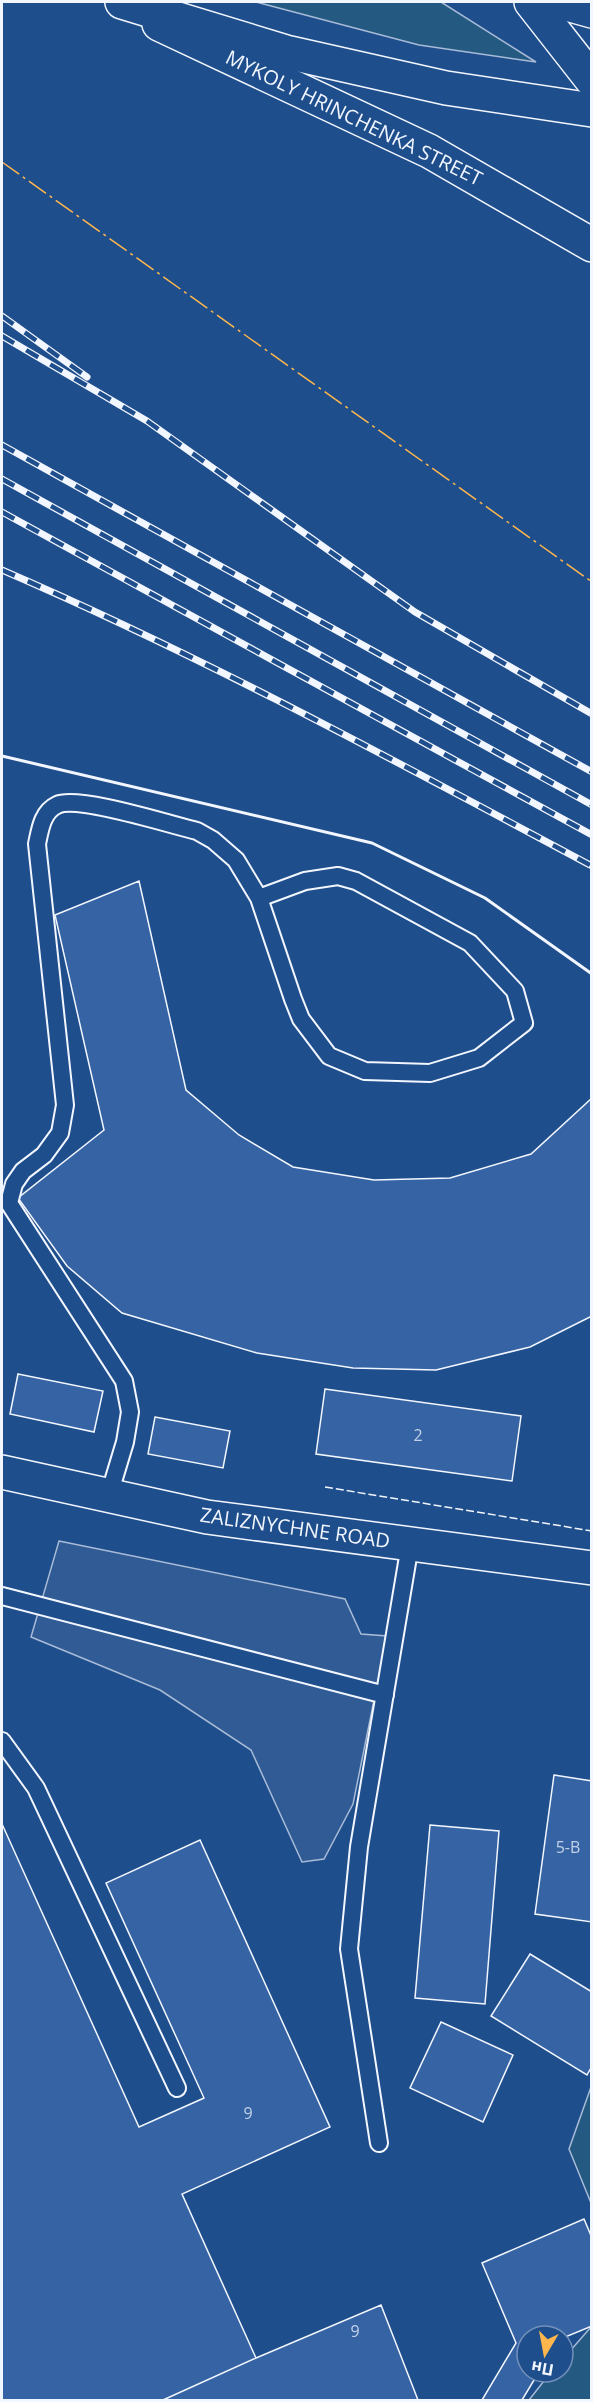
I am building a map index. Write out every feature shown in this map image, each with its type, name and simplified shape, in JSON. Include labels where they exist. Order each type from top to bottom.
[{"type":"main road","name":"MYKOLY HRINCHENKA STREET","points":[[112,2],[429,151],[591,245]]},
{"type":"main road","points":[[122,2],[297,55],[446,88],[591,110]]},
{"type":"main road","points":[[531,2],[591,80]]},
{"type":"main road","points":[[560,2],[591,11]]},
{"type":"main road","name":"ZALIZNYCHNE ROAD","points":[[2,1472],[207,1517],[591,1568]]},
{"type":"lane","points":[[109,1495],[125,1442],[129,1412],[124,1381],[9,1203],[14,1184],[23,1171],[44,1155],[60,1133],[65,1105],[37,844],[44,816],[58,804],[80,802],[197,831],[213,840],[236,860],[259,898],[292,999],[302,1019],[329,1056],[365,1071],[430,1073],[479,1058],[524,1023],[515,991],[470,943],[356,881],[338,876],[305,881],[259,898]]},
{"type":"lane","points":[[379,2143],[349,1949],[359,1847],[410,1545]]},
{"type":"lane","points":[[2,1596],[385,1695]]},
{"type":"lane","points":[[2,1742],[36,1788],[177,2088]]},
{"type":"shaded area","points":[[256,2],[441,2],[536,62],[419,45]]},
{"type":"shaded area","points":[[59,1541],[345,1599],[361,1634],[387,1636],[353,1804],[324,1859],[302,1862],[251,1750],[160,1690],[31,1637]]},
{"type":"shaded area","points":[[591,2087],[591,2203],[569,2149]]},
{"type":"shaded area","points":[[591,2327],[591,2400],[529,2400],[542,2384],[575,2384],[575,2345]]},
{"type":"building","points":[[139,881],[186,1090],[239,1135],[293,1167],[374,1180],[450,1178],[531,1154],[592,1098],[592,1316],[530,1347],[436,1370],[353,1368],[257,1353],[122,1313],[67,1266],[18,1198],[104,1130],[55,915]]},
{"type":"building","points":[[18,1374],[103,1391],[94,1432],[10,1414]]},
{"type":"building","points":[[325,1389],[521,1416],[512,1481],[316,1454]]},
{"type":"building","points":[[155,1417],[230,1431],[223,1468],[148,1454]]},
{"type":"building","points":[[554,1775],[592,1781],[592,1922],[535,1914]]},
{"type":"building","points":[[2,1824],[139,2127],[204,2098],[106,1883],[200,1840],[330,2127],[182,2194],[256,2358],[163,2400],[2,2400]]},
{"type":"building","points":[[430,1825],[499,1831],[485,2004],[415,1998]]},
{"type":"building","points":[[530,1954],[592,1992],[592,2066],[587,2075],[491,2016]]},
{"type":"building","points":[[441,2022],[513,2055],[483,2122],[410,2088]]},
{"type":"building","points":[[584,2219],[592,2238],[592,2326],[575,2333],[575,2324],[515,2324],[515,2341],[482,2263]]},
{"type":"building","points":[[381,2305],[418,2400],[163,2400],[256,2358]]},
{"type":"building","points":[[515,2345],[515,2384],[532,2384],[522,2400],[482,2400]]},
{"type":"railway","points":[[2,316],[87,377]]},
{"type":"railway","points":[[2,336],[147,421],[415,612],[592,714]]},
{"type":"railway","points":[[2,445],[592,772]]},
{"type":"railway","points":[[2,479],[592,805]]},
{"type":"railway","points":[[2,512],[592,835]]},
{"type":"railway","points":[[2,570],[226,674],[592,866]]},
{"type":"fence","points":[[325,1487],[592,1531]]},
{"type":"wall","points":[[2,756],[372,843],[485,898],[592,974]]},
{"type":"power","points":[[2,162],[592,582]]}]
